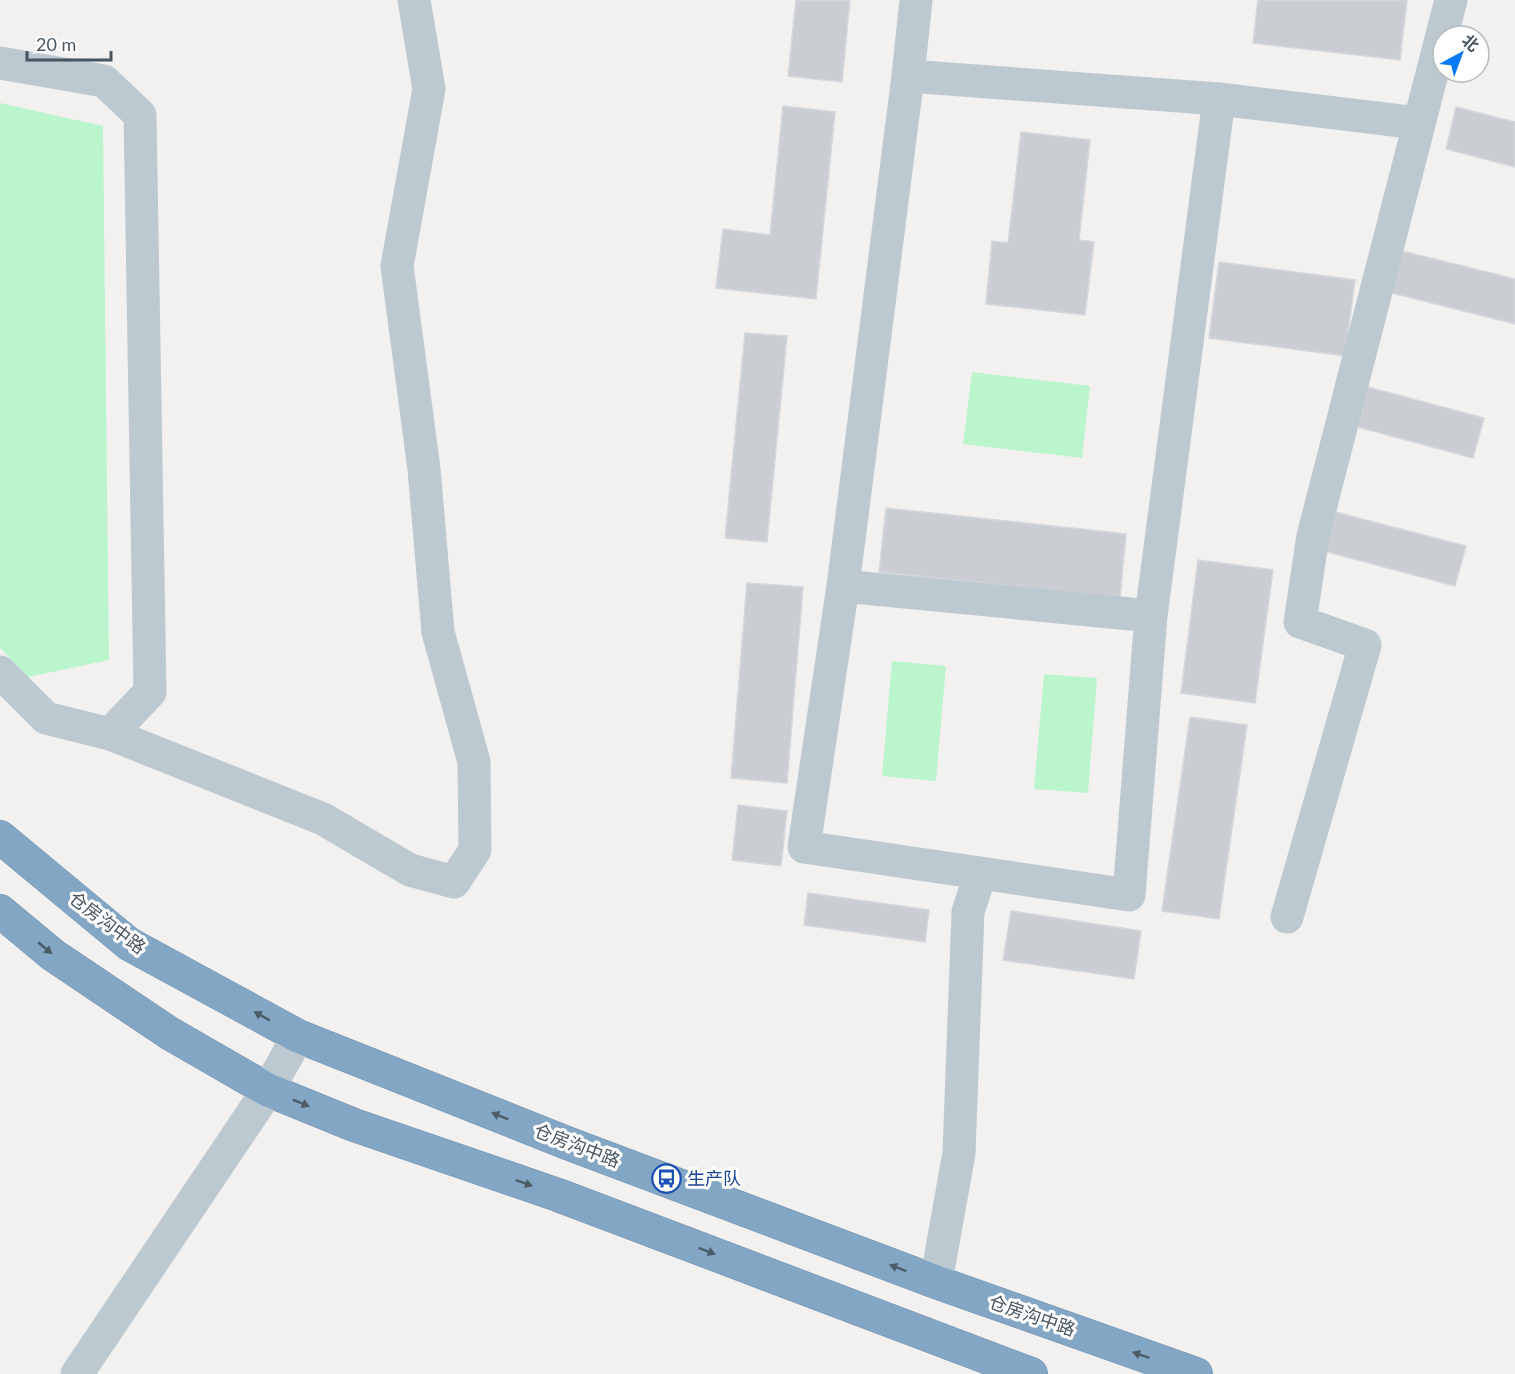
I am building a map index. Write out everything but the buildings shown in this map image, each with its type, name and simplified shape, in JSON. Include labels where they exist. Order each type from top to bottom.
[{"type":"highway","name":"仓房沟中路","points":[[0,837],[129,944],[298,1036],[567,1143],[936,1282],[1196,1374]]},
{"type":"highway","points":[[0,911],[53,955],[169,1033],[268,1090],[354,1125],[558,1195],[1031,1374]]},
{"type":"street","points":[[0,672],[46,718],[110,734],[323,819],[410,870],[454,882],[476,849],[474,762],[438,632],[424,469],[397,266],[429,89],[414,0]]},
{"type":"street","points":[[916,0],[843,586],[804,847],[980,875],[1129,895],[1151,616],[1219,99]]},
{"type":"street","points":[[1287,917],[1365,645],[1300,622],[1313,536],[1451,0]]},
{"type":"street","points":[[0,63],[104,81],[140,115],[150,692],[110,734]]},
{"type":"street","points":[[908,76],[1219,99],[1418,123]]},
{"type":"street","points":[[843,586],[1151,616]]},
{"type":"street","points":[[936,1282],[959,1153],[968,912],[980,875]]},
{"type":"street","points":[[77,1374],[268,1090],[298,1036]]},
{"type":"green space","points":[[0,103],[103,126],[109,660],[28,677],[0,648]]},
{"type":"green space","points":[[972,372],[1090,386],[1082,458],[963,444]]},
{"type":"green space","points":[[892,661],[946,666],[936,781],[882,776]]},
{"type":"green space","points":[[1044,674],[1097,678],[1088,793],[1034,789]]},
{"type":"place","name":"生产队","points":[[666,1179]]}]
